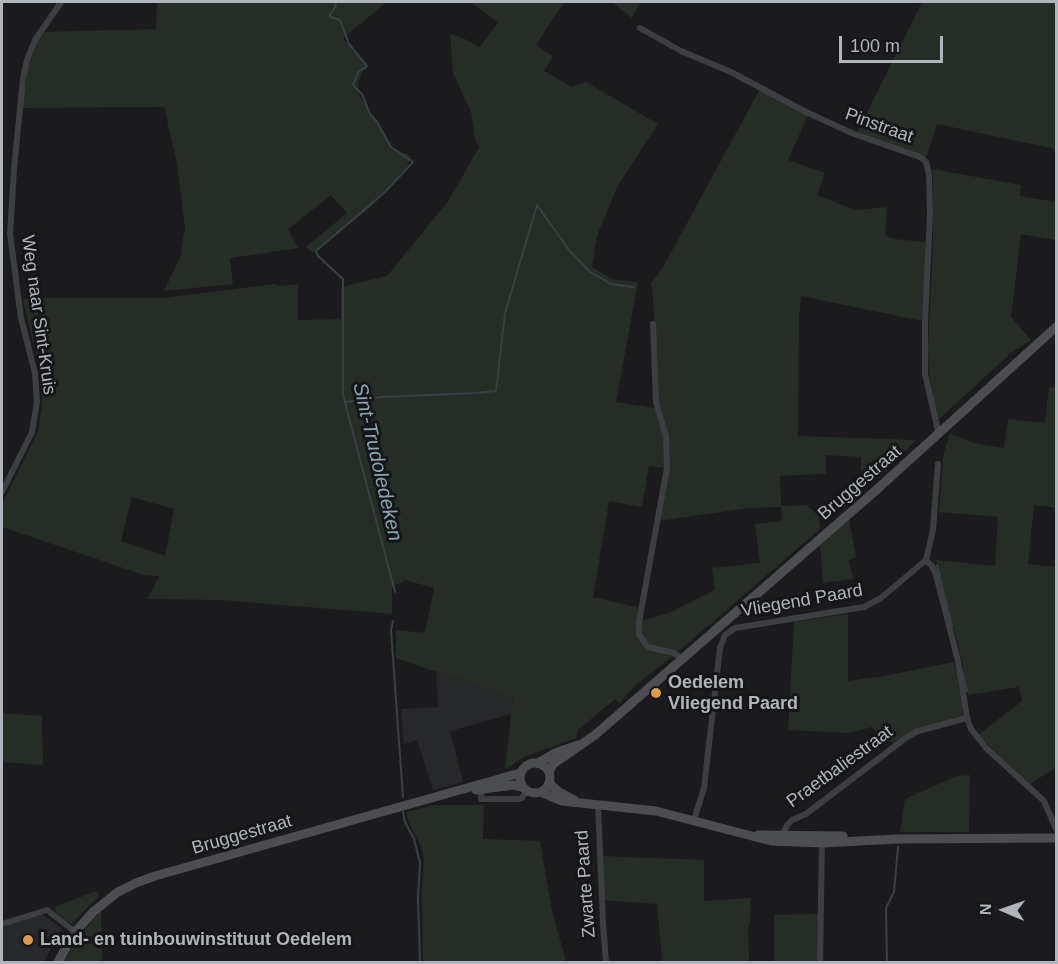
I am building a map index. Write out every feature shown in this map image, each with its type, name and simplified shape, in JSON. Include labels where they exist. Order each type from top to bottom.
[{"type":"main road","name":"Bruggestraat","points":[[549,772],[553,765],[583,744],[939,435],[1056,327]]},
{"type":"main road","name":"Bruggestraat","points":[[538,764],[561,750],[583,744]]},
{"type":"main road","points":[[538,764],[549,772],[549,783],[541,792],[533,794],[524,789],[519,779],[520,773],[528,765],[538,764]]},
{"type":"main road","name":"Bruggestraat","points":[[482,787],[520,773]]},
{"type":"main road","points":[[549,783],[559,792],[576,801]]},
{"type":"main road","name":"Bruggestraat","points":[[58,963],[75,932],[94,911],[118,892],[155,876],[468,789],[513,785],[524,789]]},
{"type":"main road","points":[[541,792],[562,801],[657,811],[761,839],[782,841],[1056,838]]},
{"type":"street","name":"Weg naar Sint-Kruis","points":[[2,492],[32,432],[37,402],[35,372],[21,318],[10,234],[19,108],[23,78],[31,49],[41,30],[62,2]]},
{"type":"street","name":"Pinstraat","points":[[640,27],[681,51],[737,75],[806,112],[854,134],[920,157],[926,162],[929,174],[930,223],[925,374],[939,435]]},
{"type":"street","points":[[653,324],[656,402],[666,437],[667,468],[639,622],[639,635],[648,647],[674,653],[681,659]]},
{"type":"street","points":[[938,464],[933,530],[926,560],[936,575],[958,661],[970,729],[986,748],[1044,801],[1056,829]]},
{"type":"street","name":"Vliegend Paard","points":[[694,820],[704,788],[720,648],[725,635],[735,628],[864,608],[881,598],[926,560]]},
{"type":"street","name":"Praetbaliestraat","points":[[782,841],[787,825],[792,820],[806,814],[901,741],[918,731],[967,718]]},
{"type":"street","points":[[482,787],[481,799],[518,799],[522,798],[524,789]]},
{"type":"street","name":"Zwarte Paard","points":[[598,804],[606,963]]},
{"type":"street","points":[[819,963],[822,839]]},
{"type":"street","points":[[2,924],[47,910],[75,932]]},
{"type":"shaded area","points":[[387,2],[343,38],[368,68],[362,72],[358,83],[359,95],[391,147],[411,156],[407,167],[374,204],[314,253],[306,247],[347,213],[331,195],[288,229],[298,248],[230,258],[233,284],[164,291],[180,258],[185,227],[177,163],[164,107],[22,108],[28,63],[44,32],[156,29],[157,3]]},
{"type":"shaded area","points":[[470,2],[564,2],[536,45],[553,56],[544,71],[572,87],[586,82],[658,124],[617,187],[597,236],[592,267],[611,279],[638,282],[616,402],[655,408],[665,439],[665,468],[649,466],[642,507],[609,501],[593,597],[640,608],[637,637],[639,641],[645,647],[674,655],[634,686],[620,703],[615,699],[578,730],[576,738],[524,757],[505,770],[513,698],[396,658],[396,630],[425,633],[434,588],[405,580],[392,587],[392,614],[222,600],[147,599],[159,576],[144,575],[2,527],[2,504],[38,432],[42,407],[39,366],[23,300],[29,298],[164,298],[274,284],[280,286],[298,284],[298,320],[341,319],[341,287],[387,276],[449,200],[479,147],[475,139],[471,112],[453,73],[450,34],[480,47],[498,22]],"holes":[[[132,497],[174,509],[165,556],[121,541]]]},
{"type":"shaded area","points":[[612,2],[641,2],[632,18]]},
{"type":"shaded area","points":[[922,2],[1056,2],[1056,149],[937,124],[926,158],[857,133]]},
{"type":"shaded area","points":[[760,89],[808,115],[788,160],[825,173],[817,195],[855,210],[887,207],[885,235],[893,239],[927,242],[922,321],[801,296],[798,436],[916,440],[879,478],[861,477],[861,457],[826,455],[826,474],[780,476],[781,506],[806,505],[819,516],[820,529],[679,651],[654,647],[642,639],[641,621],[671,612],[715,590],[712,568],[760,563],[755,524],[782,521],[781,507],[749,508],[659,521],[669,458],[658,408],[651,283],[662,269]]},
{"type":"shaded area","points":[[933,169],[1021,185],[1020,196],[1056,202],[1056,240],[1021,234],[1011,317],[1031,340],[1012,352],[937,421],[929,374],[928,348],[933,243]]},
{"type":"shaded area","points":[[1049,387],[1056,388],[1056,508],[1034,505],[1028,564],[1056,567],[1056,767],[1029,785],[978,735],[1022,701],[1019,687],[968,695],[962,661],[936,560],[995,566],[998,517],[939,512],[943,456],[950,433],[973,443],[1004,448],[1008,419],[1045,423]]},
{"type":"shaded area","points":[[849,519],[856,557],[849,560],[853,579],[823,583],[820,544]]},
{"type":"shaded area","points":[[848,614],[848,681],[954,662],[963,716],[906,734],[893,743],[871,727],[850,733],[788,730],[794,622]]},
{"type":"shaded area","points":[[436,672],[513,698],[511,714],[450,731],[463,782],[433,790],[417,740],[404,744],[401,709],[438,707]]},
{"type":"shaded area","points":[[2,713],[42,716],[43,765],[2,762]]},
{"type":"shaded area","points":[[970,775],[969,832],[900,832],[905,799],[957,776]]},
{"type":"shaded area","points":[[434,805],[484,805],[483,839],[540,841],[552,911],[566,961],[423,962],[424,859],[421,846],[406,812]]},
{"type":"shaded area","points":[[600,856],[704,860],[704,901],[751,898],[748,931],[749,962],[653,962],[662,960],[657,904],[603,900]]},
{"type":"shaded area","points":[[96,891],[99,896],[71,924],[56,913],[55,907]]},
{"type":"shaded area","points":[[101,910],[102,962],[64,962],[81,934]]},
{"type":"shaded area","name":"Land- en tuinbouwinstituut Oedelem","points":[[41,914],[62,928],[44,962],[2,962],[2,926]]},
{"type":"shaded area","points":[[818,914],[817,962],[774,962],[774,915]]},
{"type":"waterway","name":"Sint-Trudoledeken","points":[[335,2],[336,6],[330,17],[340,20],[349,44],[367,66],[358,72],[353,85],[362,94],[370,114],[391,147],[413,162],[385,192],[316,251],[318,256],[343,279],[343,395],[395,592]]},
{"type":"waterway","points":[[346,402],[382,397],[496,391],[505,313],[537,205],[569,250],[590,272],[611,284],[633,287]]},
{"type":"waterway","points":[[937,565],[952,626]]},
{"type":"waterway","name":"Sint-Trudoledeken","points":[[393,621],[391,630],[403,797]]},
{"type":"waterway","points":[[962,670],[967,691]]},
{"type":"waterway","name":"Sint-Trudoledeken","points":[[403,812],[405,822],[414,839],[420,863],[418,898],[420,962]]},
{"type":"waterway","points":[[887,962],[886,908],[894,892],[898,847]]},
{"type":"place","name":"Oedelem Vliegend Paard","points":[[656,693]]},
{"type":"place","name":"Land- en tuinbouwinstituut Oedelem","points":[[28,940]]}]
